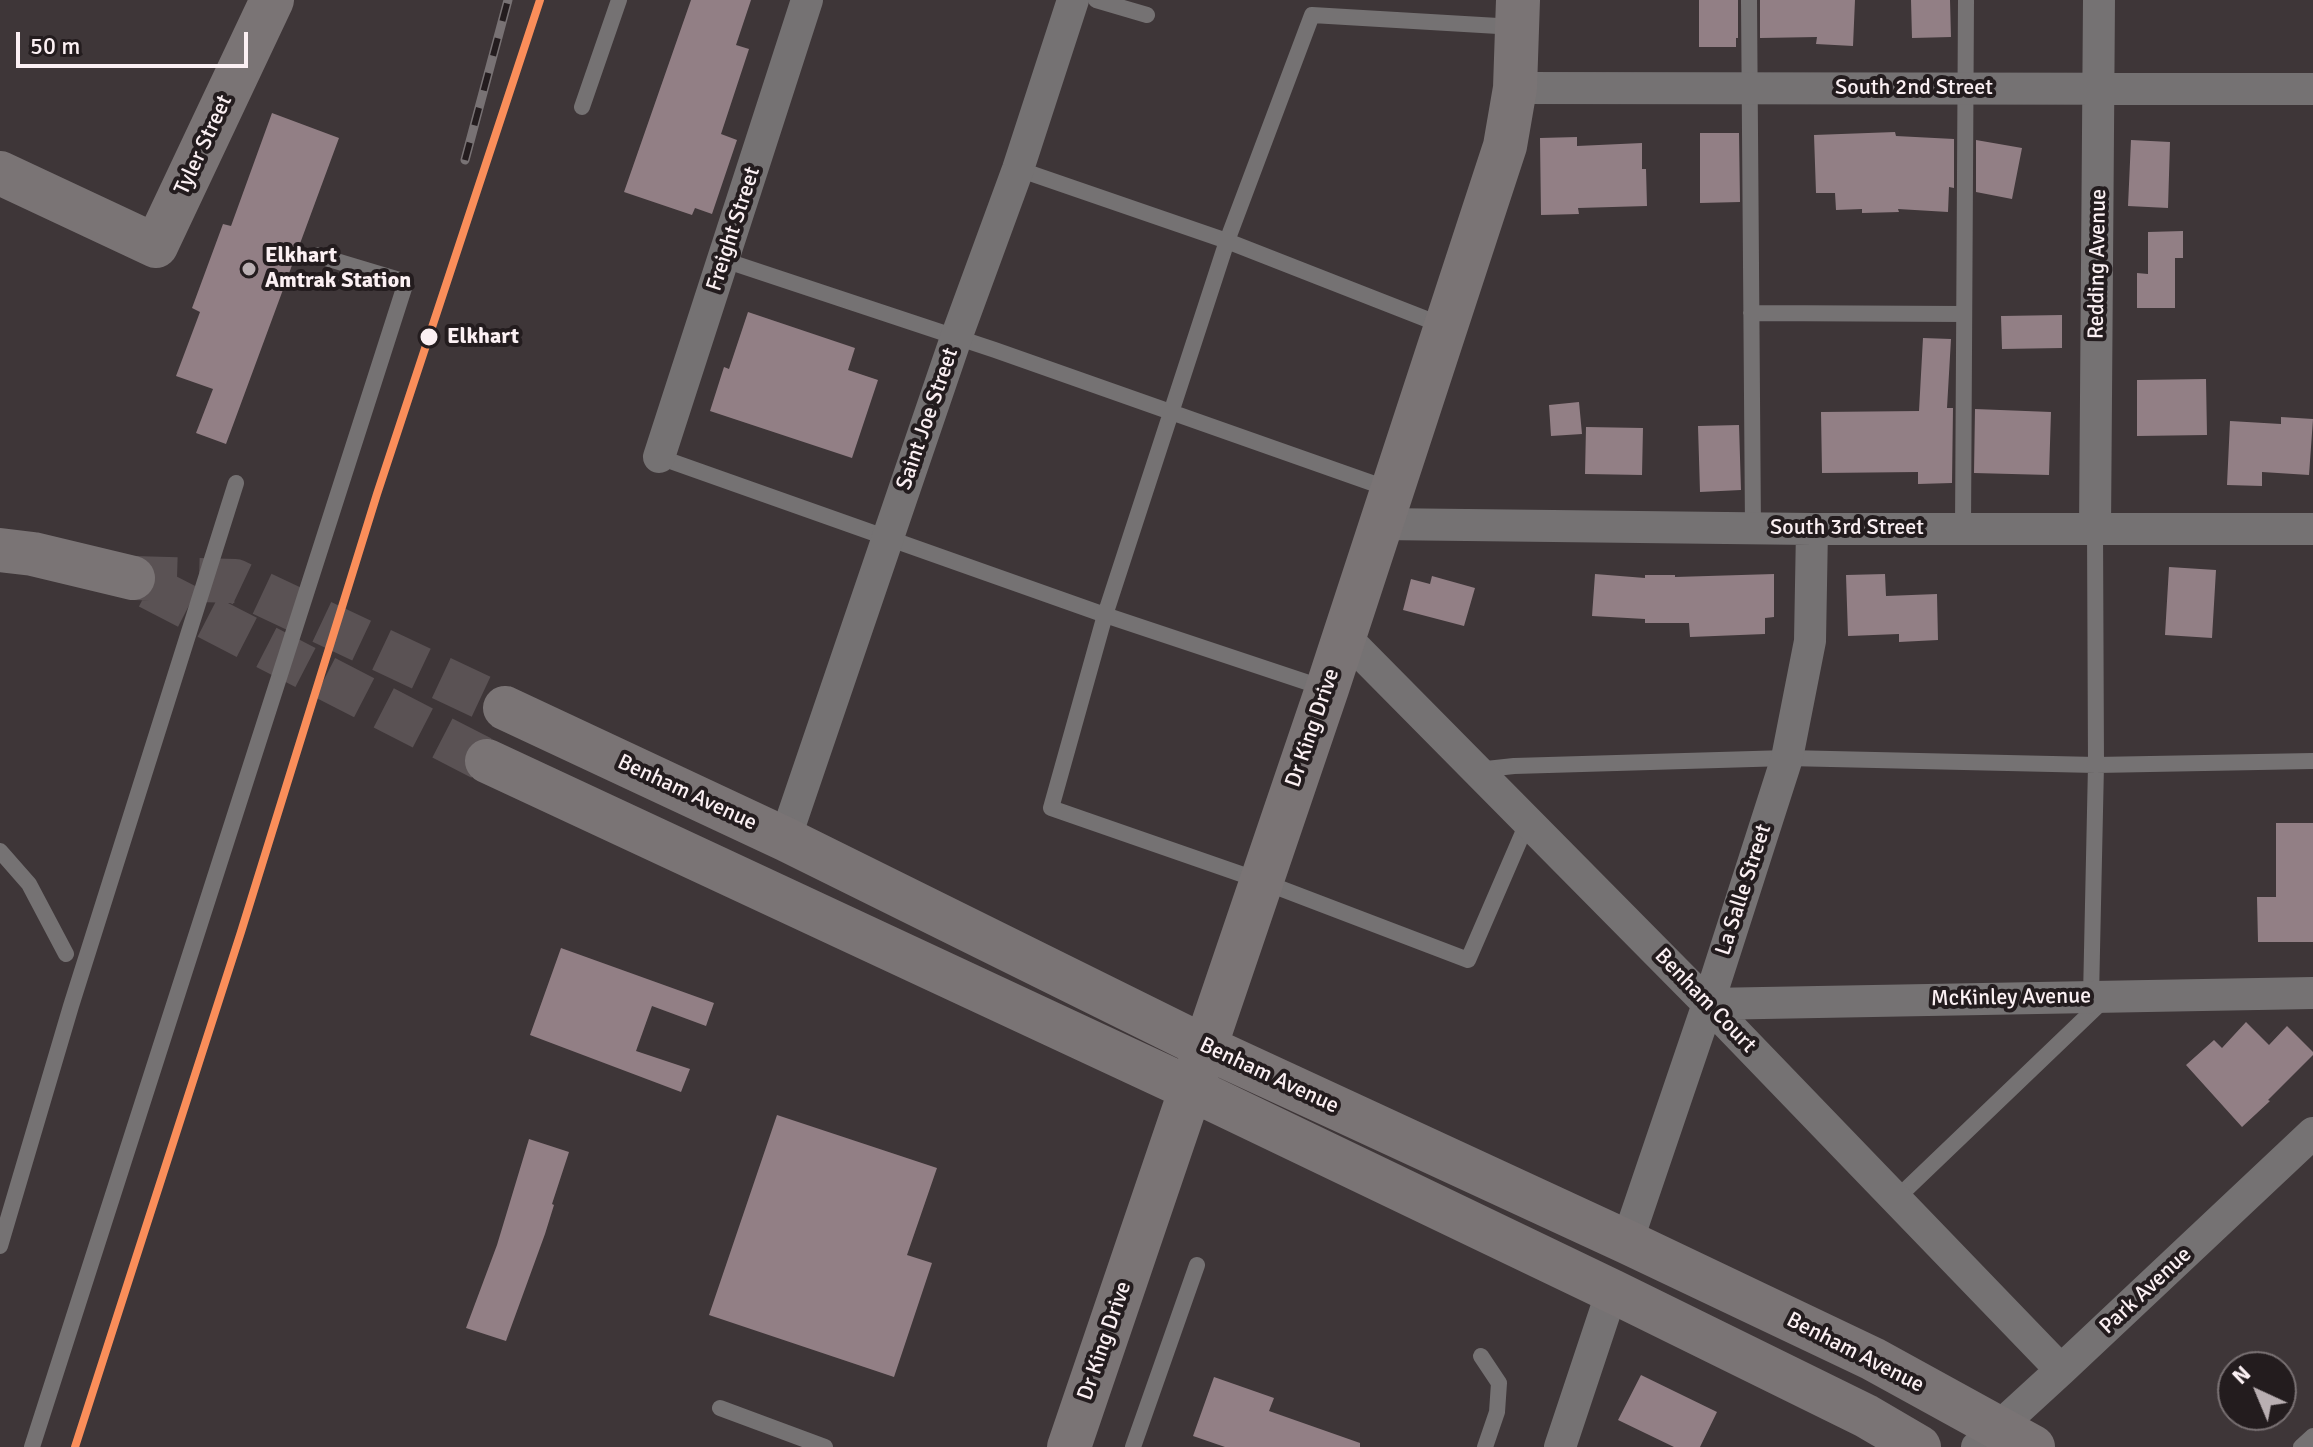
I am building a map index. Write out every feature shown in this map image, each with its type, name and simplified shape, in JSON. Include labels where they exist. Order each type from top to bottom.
[{"type":"main road","name":"Tyler Street","points":[[0,173],[156,246],[272,0]]},
{"type":"main road","name":"Dr King Drive","points":[[1076,1445],[1191,1089],[1327,689],[1505,146],[1515,88],[1517,14]]},
{"type":"main road","points":[[0,550],[33,554],[133,578]]},
{"type":"main road","name":"Benham Avenue","points":[[505,708],[785,839],[1205,1047],[1873,1359],[2002,1440]]},
{"type":"main road","name":"Benham Avenue","points":[[487,761],[1191,1089],[1612,1291],[1866,1416],[1919,1447]]},
{"type":"street","name":"Freight Street","points":[[659,457],[807,0]]},
{"type":"street","name":"Saint Joe Street","points":[[785,839],[956,338],[1018,169],[1073,0]]},
{"type":"street","name":"Redding Avenue","points":[[2095,529],[2099,0]]},
{"type":"street","name":"South 2nd Street","points":[[1515,88],[2313,89]]},
{"type":"street","name":"South 3rd Street","points":[[1385,507],[1753,528],[2313,529]]},
{"type":"street","name":"La Salle Street","points":[[1627,1242],[1787,758],[1810,641],[1812,529]]},
{"type":"street","name":"Benham Court","points":[[1344,636],[1708,1004],[2061,1370]]},
{"type":"street","name":"McKinley Avenue","points":[[1708,1004],[2313,993]]},
{"type":"street","name":"Park Avenue","points":[[2002,1440],[2061,1370],[2313,1133]]},
{"type":"street","points":[[1560,1447],[1612,1291]]},
{"type":"lane","points":[[582,107],[619,0]]},
{"type":"lane","points":[[1096,0],[1147,15]]},
{"type":"lane","points":[[1749,0],[1753,528]]},
{"type":"lane","points":[[1963,528],[1966,0]]},
{"type":"lane","points":[[1517,14],[1312,15],[1227,241],[1105,615],[1051,808],[1261,881],[1468,960],[1528,821]]},
{"type":"lane","points":[[1018,169],[1227,241],[1445,326]]},
{"type":"lane","points":[[32,1447],[406,282],[316,255]]},
{"type":"lane","points":[[724,260],[1172,413],[1385,507]]},
{"type":"lane","points":[[1751,313],[1964,314]]},
{"type":"lane","points":[[659,457],[1105,615],[1327,689]]},
{"type":"lane","points":[[0,1246],[71,1006],[236,483]]},
{"type":"lane","points":[[1896,1199],[2099,997],[2095,529]]},
{"type":"lane","points":[[1477,770],[1514,766],[1787,758],[2096,765],[2313,761]]},
{"type":"lane","points":[[0,851],[29,884],[66,954]]},
{"type":"lane","points":[[1133,1447],[1197,1265]]},
{"type":"lane","points":[[1481,1356],[1499,1383],[1497,1412],[1485,1447]]},
{"type":"lane","points":[[720,1408],[825,1447]]},
{"type":"lane","points":[[2301,1447],[2313,1436]]},
{"type":"building","points":[[691,0],[751,0],[736,45],[749,49],[721,134],[737,140],[712,214],[695,208],[692,215],[624,192]]},
{"type":"building","points":[[1699,0],[1738,0],[1736,47],[1699,47]]},
{"type":"building","points":[[1760,0],[1855,0],[1853,46],[1816,44],[1817,37],[1760,38]]},
{"type":"building","points":[[1911,0],[1950,0],[1951,37],[1912,38]]},
{"type":"building","name":"Elkhart Amtrak Station","points":[[272,113],[339,138],[226,444],[196,433],[213,389],[176,376],[200,312],[192,308],[223,224],[231,226]]},
{"type":"building","points":[[1895,132],[1896,136],[1954,139],[1954,188],[1949,187],[1948,212],[1898,209],[1899,212],[1862,213],[1862,209],[1836,210],[1835,193],[1816,193],[1814,135]]},
{"type":"building","points":[[1700,133],[1739,133],[1740,202],[1700,203]]},
{"type":"building","points":[[1577,137],[1577,146],[1642,143],[1647,206],[1578,208],[1579,214],[1541,215],[1540,138]]},
{"type":"building","points":[[1976,140],[2022,148],[2012,199],[1976,192]]},
{"type":"building","points":[[2131,140],[2170,142],[2168,208],[2128,206]]},
{"type":"building","points":[[2183,231],[2183,258],[2175,258],[2175,308],[2137,308],[2137,273],[2148,274],[2148,232]]},
{"type":"building","points":[[748,312],[855,348],[848,370],[878,380],[852,458],[710,411],[724,367],[729,369]]},
{"type":"building","points":[[2062,315],[2062,348],[2002,349],[2001,316]]},
{"type":"building","points":[[1923,338],[1951,339],[1947,408],[1953,408],[1952,483],[1918,484],[1918,472],[1822,473],[1821,412],[1919,411]]},
{"type":"building","points":[[2206,379],[2207,435],[2137,436],[2137,380]]},
{"type":"building","points":[[1579,402],[1582,434],[1551,436],[1549,405]]},
{"type":"building","points":[[1975,409],[2051,412],[2049,475],[1974,473]]},
{"type":"building","points":[[2281,417],[2313,419],[2309,475],[2262,472],[2262,486],[2227,485],[2230,421],[2281,424]]},
{"type":"building","points":[[1739,425],[1741,490],[1700,492],[1698,426]]},
{"type":"building","points":[[1586,427],[1643,428],[1642,475],[1585,474]]},
{"type":"building","points":[[2169,567],[2216,570],[2212,638],[2165,635]]},
{"type":"building","points":[[1595,574],[1645,578],[1645,575],[1774,574],[1774,617],[1765,618],[1765,634],[1690,637],[1689,623],[1645,623],[1645,619],[1592,616]]},
{"type":"building","points":[[1885,574],[1886,596],[1937,594],[1938,640],[1899,642],[1899,634],[1848,636],[1846,575]]},
{"type":"building","points":[[1432,576],[1475,588],[1464,626],[1403,610],[1411,579],[1430,584]]},
{"type":"building","points":[[2276,823],[2313,823],[2313,942],[2258,942],[2257,897],[2276,897]]},
{"type":"building","points":[[561,948],[714,1003],[706,1026],[652,1006],[636,1051],[690,1069],[681,1092],[530,1035]]},
{"type":"building","points":[[2246,1022],[2269,1045],[2287,1026],[2313,1055],[2242,1127],[2186,1065],[2214,1040],[2222,1048]]},
{"type":"building","points":[[777,1115],[937,1168],[907,1255],[932,1263],[894,1377],[709,1315]]},
{"type":"building","points":[[529,1139],[569,1152],[545,1234],[506,1341],[466,1328],[497,1245]]},
{"type":"building","points":[[1641,1375],[1717,1412],[1700,1447],[1674,1447],[1618,1420]]},
{"type":"building","points":[[1214,1377],[1274,1398],[1269,1411],[1360,1443],[1360,1447],[1225,1447],[1193,1436]]},
{"type":"tunnel","points":[[133,578],[235,581],[505,708]]},
{"type":"tunnel","points":[[149,587],[487,761]]},
{"type":"railway","points":[[465,160],[508,0]]},
{"type":"transit line","points":[[75,1447],[241,932],[377,494],[540,0]]},
{"type":"place","name":"Elkhart Amtrak Station","points":[[249,269]]},
{"type":"place","name":"Elkhart","points":[[429,337]]}]
